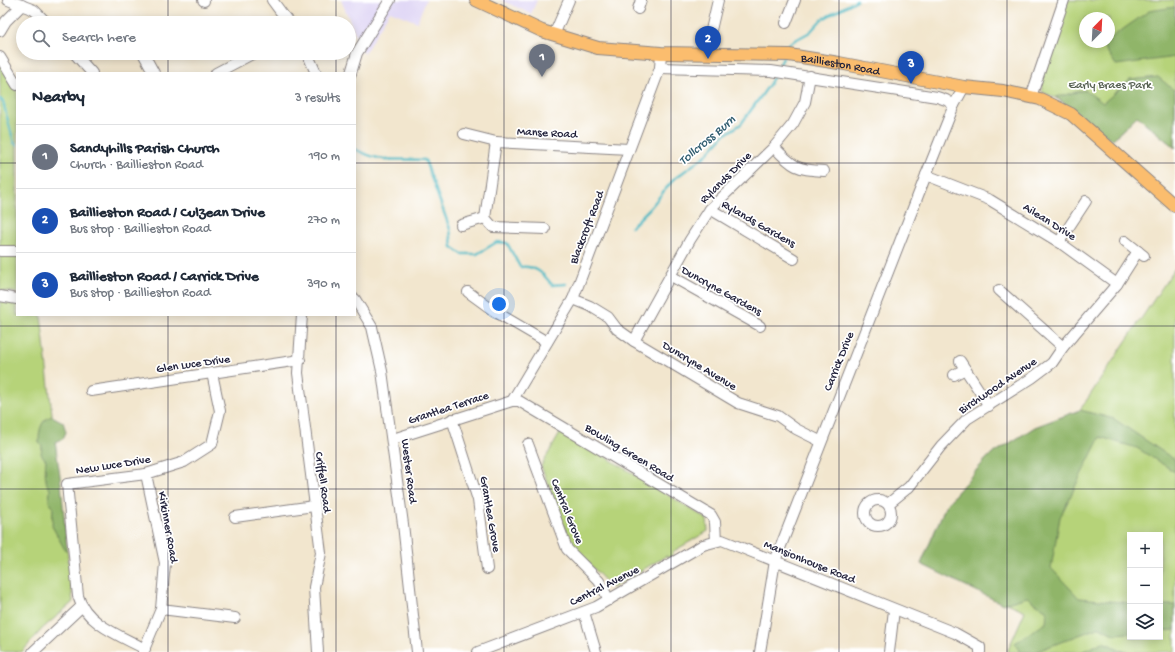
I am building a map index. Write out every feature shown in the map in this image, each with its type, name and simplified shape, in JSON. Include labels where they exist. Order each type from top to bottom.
[{"type":"main road","name":"Baillieston Road","points":[[476,0],[554,35],[598,48],[661,52],[784,55],[839,63],[964,87],[1003,91],[1030,97],[1057,106],[1071,114],[1175,206]]},
{"type":"street","points":[[8,0],[37,12],[41,16]]},
{"type":"street","points":[[272,0],[284,16]]},
{"type":"street","points":[[356,56],[390,0]]},
{"type":"street","points":[[554,35],[570,0]]},
{"type":"street","points":[[711,53],[711,30],[718,0]]},
{"type":"street","points":[[786,23],[795,0]]},
{"type":"street","points":[[1030,97],[1064,0]]},
{"type":"street","points":[[0,31],[6,21],[22,5]]},
{"type":"street","name":"Blackcroft Road","points":[[512,401],[573,299],[660,68],[661,52]]},
{"type":"street","points":[[0,57],[16,82]]},
{"type":"street","points":[[83,60],[91,72]]},
{"type":"street","points":[[147,60],[153,72]]},
{"type":"street","points":[[218,72],[241,60]]},
{"type":"street","points":[[310,60],[316,72]]},
{"type":"street","points":[[351,72],[355,60]]},
{"type":"street","points":[[660,68],[776,71],[940,98],[954,105]]},
{"type":"street","name":"Rylands Drive","points":[[634,341],[690,240],[710,210],[774,147],[793,124],[805,102],[810,76]]},
{"type":"street","name":"Carrick Drive","points":[[760,652],[775,561],[820,441],[926,175],[954,105],[964,87]]},
{"type":"street","name":"Manse Road","points":[[464,134],[496,142],[629,149]]},
{"type":"street","points":[[496,142],[485,218],[493,227],[545,229]]},
{"type":"street","points":[[774,147],[786,159],[802,171],[824,171]]},
{"type":"street","name":"Ailean Drive","points":[[926,175],[990,200],[1059,242],[1117,284]]},
{"type":"street","points":[[1059,242],[1086,201]]},
{"type":"street","name":"Rylands Gardens","points":[[710,210],[794,259]]},
{"type":"street","points":[[461,225],[485,218]]},
{"type":"street","points":[[1117,284],[1141,253],[1125,241]]},
{"type":"street","points":[[0,251],[16,251]]},
{"type":"street","name":"Duncryne Gardens","points":[[671,276],[760,326]]},
{"type":"street","name":"Birchwood Avenue","points":[[888,504],[909,487],[941,446],[967,419],[1032,378],[1052,363],[1063,347],[1117,284]]},
{"type":"street","points":[[999,290],[1063,347]]},
{"type":"street","points":[[468,292],[494,311],[547,342]]},
{"type":"street","points":[[0,296],[16,299]]},
{"type":"street","name":"Duncryne Avenue","points":[[573,299],[590,306],[608,317],[617,329],[634,341],[738,403],[778,416],[796,429],[820,441]]},
{"type":"street","name":"Wester Road","points":[[356,300],[370,321],[375,333],[393,439],[417,652]]},
{"type":"street","name":"Criffell Road","points":[[302,316],[298,373],[321,553],[314,587],[318,652]]},
{"type":"street","name":"Glen Luce Drive","points":[[91,391],[300,360]]},
{"type":"street","points":[[954,375],[962,365],[989,406]]},
{"type":"street","name":"New Luce Drive","points":[[81,607],[78,596],[67,484],[146,474],[184,462],[212,444],[220,411],[212,373]]},
{"type":"street","name":"Grantlea Terrace","points":[[393,439],[512,401]]},
{"type":"street","name":"Bowling Green Road","points":[[512,401],[523,403],[708,514],[715,522],[716,541]]},
{"type":"street","name":"Grantlea Grove","points":[[452,419],[478,500],[487,569]]},
{"type":"street","name":"Central Grove","points":[[528,444],[567,549],[599,581],[609,600]]},
{"type":"street","name":"Kirkinner Road","points":[[144,651],[161,609],[165,563],[146,474]]},
{"type":"street","points":[[235,517],[314,506]]},
{"type":"street","name":"Mansionhouse Road","points":[[716,541],[726,540],[894,610],[955,633],[980,647],[980,652]]},
{"type":"street","name":"Central Avenue","points":[[478,652],[584,612],[609,600],[703,545],[716,541]]},
{"type":"street","points":[[32,652],[81,607],[92,619],[144,651]]},
{"type":"street","points":[[161,609],[235,618]]},
{"type":"street","points":[[889,652],[894,610]]},
{"type":"street","points":[[584,612],[596,652]]},
{"type":"shaded area","points":[[341,0],[426,0],[417,22],[390,11],[364,54],[356,35],[356,16],[348,16]]},
{"type":"shaded area","points":[[501,0],[537,0],[531,14]]},
{"type":"green space","name":"Early Braes Park","points":[[1067,0],[1175,0],[1175,148],[1137,116],[1112,140],[1070,107],[1042,92],[1041,79]]},
{"type":"green space","points":[[1175,7],[1175,57],[1116,65],[1105,48],[1115,48],[1115,35],[1149,11]]},
{"type":"green space","points":[[0,64],[16,90],[16,293],[0,290]]},
{"type":"green space","points":[[1158,77],[1175,91],[1175,148],[1137,116],[1112,140],[1056,97],[1085,90],[1103,103],[1130,80]]},
{"type":"green space","points":[[1175,268],[1175,652],[1007,652],[1025,611],[921,564],[946,505],[988,457],[1035,427],[1080,410]]},
{"type":"green space","points":[[0,301],[16,304],[16,316],[41,316],[73,602],[42,629],[22,652],[0,652]]},
{"type":"green space","points":[[1080,410],[1114,419],[1175,460],[1175,472],[1137,448],[1100,437],[1060,517],[1051,568],[1079,598],[1127,603],[1127,633],[1113,634],[1100,627],[1035,652],[1021,652],[1015,643],[1046,623],[1047,611],[1027,597],[1003,604],[921,564],[946,505],[988,457],[1035,427]]},
{"type":"green space","points":[[52,416],[63,422],[66,432],[63,439],[55,442],[61,483],[67,549],[65,550],[52,526],[53,507],[49,502],[50,489],[46,479],[46,460],[41,454],[42,446],[39,443],[41,426],[45,420]]},
{"type":"green space","points":[[562,430],[707,519],[708,531],[674,551],[670,558],[666,556],[612,588],[571,544],[541,466]]},
{"type":"green space","points":[[1163,605],[1175,605],[1175,630],[1163,631]]},
{"type":"green space","points":[[1103,642],[1126,652],[1081,652]]},
{"type":"waterway","name":"Tollcross Burn","points":[[786,52],[790,43],[810,32],[821,20],[857,0]]},
{"type":"waterway","name":"Tollcross Burn","points":[[777,70],[783,58]]},
{"type":"waterway","name":"Tollcross Burn","points":[[631,227],[650,208],[674,179],[705,156],[724,135],[741,124],[769,85],[775,74]]},
{"type":"waterway","name":"Tollcross Burn","points":[[0,99],[3,102],[14,143],[16,144]]},
{"type":"waterway","name":"Tollcross Burn","points":[[356,150],[381,159],[425,160],[450,229],[452,247],[462,254],[477,254],[497,242],[507,243],[520,267],[530,267],[538,271],[552,285],[566,284]]},
{"type":"place","name":"Baillieston Road / Culzean Drive","points":[[708,59]]},
{"type":"place","name":"Sandyhills Parish Church","points":[[542,77]]},
{"type":"place","name":"Baillieston Road / Carrick Drive","points":[[911,84]]}]
